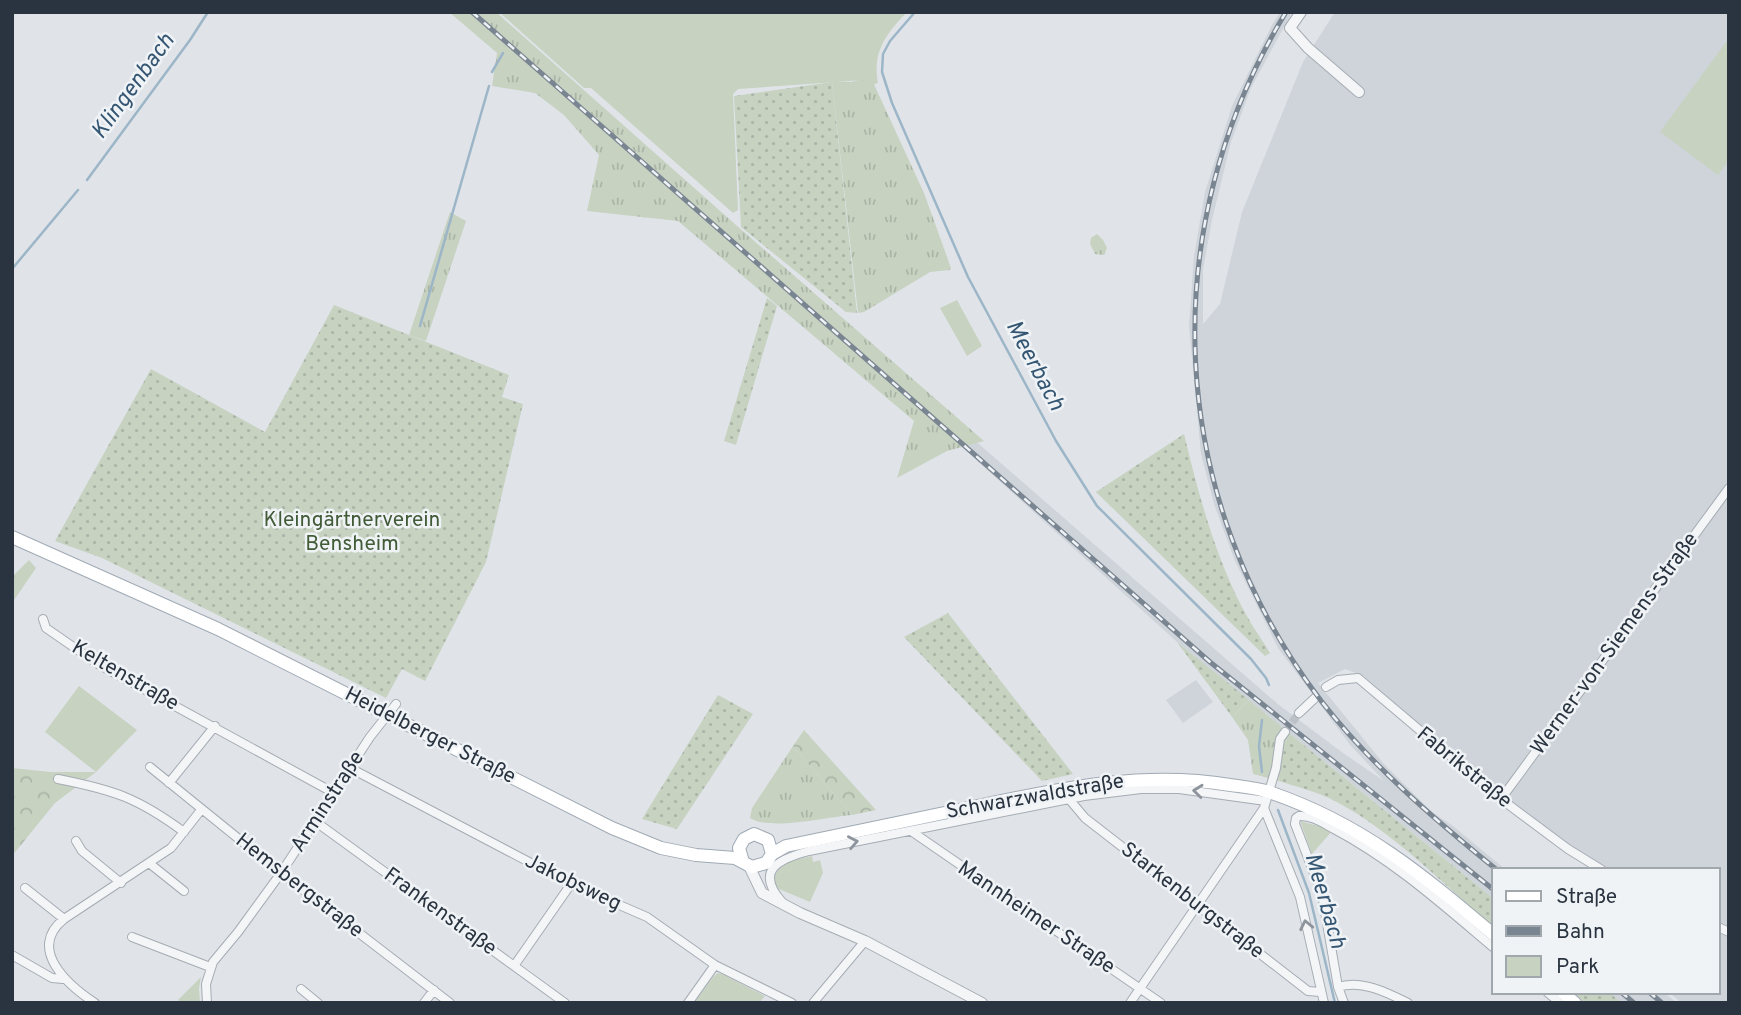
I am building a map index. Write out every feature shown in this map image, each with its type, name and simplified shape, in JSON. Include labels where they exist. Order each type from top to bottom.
[{"type":"main road","name":"Heidelberger Straße","points":[[12,537],[392,709],[593,819],[643,841],[674,852],[735,858],[757,867],[770,854],[764,836],[754,834],[744,839],[740,846],[727,849],[643,841]]},
{"type":"main road","name":"Schwarzwaldstraße","points":[[770,854],[786,846],[1060,789],[1160,778],[1197,779],[1266,800],[1321,812],[1358,831],[1403,860],[1492,933]]},
{"type":"main road","points":[[740,846],[739,853],[746,864]]},
{"type":"street","points":[[1301,12],[1290,28],[1308,48],[1359,92]]},
{"type":"street","name":"Werner-von-Siemens-Straße","points":[[1501,799],[1729,488]]},
{"type":"street","name":"Keltenstraße","points":[[43,619],[46,628],[85,656],[334,793]]},
{"type":"street","name":"Fabrikstraße","points":[[1326,687],[1338,680],[1358,678],[1501,799],[1568,849],[1599,868]]},
{"type":"street","points":[[1299,713],[1315,698]]},
{"type":"street","name":"Arminstraße","points":[[210,967],[281,873],[370,737],[392,709]]},
{"type":"street","points":[[169,783],[215,726]]},
{"type":"street","points":[[1130,1003],[1266,800],[1280,739],[1285,732]]},
{"type":"street","name":"Hemsbergstraße","points":[[150,767],[281,873],[450,1003]]},
{"type":"street","name":"Jakobsweg","points":[[350,768],[571,884],[647,917],[715,965],[793,1003]]},
{"type":"street","points":[[58,779],[125,795],[184,832]]},
{"type":"street","name":"Schwarzwaldstraße","points":[[783,904],[773,891],[771,872],[779,861],[809,851],[1069,799],[1141,789],[1179,789],[1266,800]]},
{"type":"street","name":"Starkenburgstraße","points":[[1069,799],[1086,818],[1197,906],[1308,991],[1320,992]]},
{"type":"street","points":[[1266,800],[1300,897],[1324,1003]]},
{"type":"street","points":[[95,1003],[63,979],[50,948],[54,931],[64,919],[171,848],[201,810]]},
{"type":"street","points":[[1344,1003],[1338,986],[1322,894],[1295,824],[1296,818],[1304,815],[1324,823],[1378,855],[1411,878],[1492,946]]},
{"type":"street","name":"Frankenstraße","points":[[316,822],[565,1003]]},
{"type":"street","name":"Mannheimer Straße","points":[[911,831],[1161,1003]]},
{"type":"street","points":[[76,841],[82,851],[121,883]]},
{"type":"street","points":[[770,854],[762,878],[770,897]]},
{"type":"street","points":[[149,863],[184,891]]},
{"type":"street","points":[[746,864],[759,889],[770,897],[864,941],[979,1002]]},
{"type":"street","points":[[514,966],[571,884]]},
{"type":"street","points":[[25,888],[64,919]]},
{"type":"street","points":[[132,937],[210,967],[206,984],[207,1003]]},
{"type":"street","points":[[813,1003],[864,941]]},
{"type":"street","points":[[12,955],[52,978],[63,979]]},
{"type":"street","points":[[688,1003],[715,965]]},
{"type":"street","points":[[1338,986],[1349,984],[1382,991],[1408,1003]]},
{"type":"street","points":[[301,989],[318,1003]]},
{"type":"street","points":[[424,1003],[433,990]]},
{"type":"shaded area","points":[[1280,12],[1292,12],[1251,88],[1231,142],[1203,270],[1203,324],[1220,304],[1242,212],[1303,62],[1335,12],[1729,12],[1729,934],[1720,930],[1720,868],[1603,868],[1568,848],[1500,797],[1364,676],[1345,669],[1318,683],[1384,764],[1432,812],[1504,868],[1492,868],[1492,897],[1177,642],[898,392],[926,398],[1279,705],[1384,781],[1351,746],[1278,648],[1235,561],[1214,504],[1201,454],[1189,326],[1194,256],[1205,192],[1232,106]]},
{"type":"shaded area","points":[[1196,680],[1213,702],[1183,723],[1166,700]]},
{"type":"shaded area","points":[[1720,934],[1729,937],[1729,1003],[1682,1003],[1671,994],[1720,994]]},
{"type":"shaded area","points":[[1611,994],[1666,994],[1677,1003],[1622,1003]]},
{"type":"green space","points":[[449,12],[496,12],[984,441],[947,451],[897,478],[914,421],[678,221],[587,211],[599,155],[564,115],[535,93],[492,86],[497,53]]},
{"type":"green space","points":[[499,12],[907,12],[882,44],[877,62],[878,83],[872,85],[864,80],[738,89],[733,94],[738,210],[733,213],[591,88],[584,88]]},
{"type":"green space","points":[[1729,38],[1729,160],[1718,175],[1660,132]]},
{"type":"green space","points":[[866,78],[872,80],[924,193],[951,268],[930,272],[864,312],[858,313],[832,82],[852,82]]},
{"type":"green space","points":[[832,82],[857,313],[846,312],[741,227],[734,96]]},
{"type":"green space","points":[[450,212],[466,221],[426,341],[409,335]]},
{"type":"green space","points":[[1097,234],[1107,248],[1104,255],[1095,254],[1090,244],[1091,238]]},
{"type":"green space","points":[[767,298],[777,306],[736,445],[724,441]]},
{"type":"green space","points":[[957,300],[982,346],[967,356],[940,308]]},
{"type":"green space","name":"Kleingärtnerverein Bensheim","points":[[334,305],[509,375],[502,397],[523,404],[486,562],[425,681],[402,669],[386,698],[102,558],[55,541],[151,369],[265,432]]},
{"type":"green space","points":[[1184,434],[1215,544],[1242,607],[1270,653],[1265,656],[1096,492]]},
{"type":"green space","points":[[29,560],[36,568],[12,603],[12,577]]},
{"type":"green space","points":[[948,613],[1073,774],[1042,781],[904,637]]},
{"type":"green space","points":[[1177,642],[1249,700],[1232,717]]},
{"type":"green space","points":[[79,686],[137,730],[96,772],[45,732]]},
{"type":"green space","points":[[718,695],[753,714],[677,829],[642,819]]},
{"type":"green space","points":[[1249,700],[1289,733],[1278,762],[1279,781],[1253,774],[1248,740],[1232,717]]},
{"type":"green space","points":[[804,730],[876,810],[852,815],[793,746]]},
{"type":"green space","points":[[1289,733],[1492,897],[1492,926],[1378,828],[1328,798],[1279,781],[1278,762]]},
{"type":"green space","points":[[793,746],[852,815],[784,823],[759,822],[750,818],[752,808]]},
{"type":"green space","points":[[12,768],[51,772],[96,772],[55,803],[12,856]]},
{"type":"green space","points":[[1300,821],[1333,830],[1312,854]]},
{"type":"green space","points":[[812,856],[813,862],[820,860],[823,873],[810,902],[779,889],[774,882],[782,866]]},
{"type":"green space","points":[[718,973],[765,996],[759,1003],[694,1003]]},
{"type":"green space","points":[[201,977],[200,1003],[182,1003],[178,1000]]},
{"type":"green space","points":[[1572,994],[1611,994],[1622,1003],[1582,1003]]},
{"type":"waterway","name":"Klingenbach","points":[[87,180],[208,12]]},
{"type":"waterway","name":"Meerbach","points":[[915,12],[890,41],[883,54],[882,72],[892,103],[968,277],[1056,441],[1097,506],[1251,659],[1269,685]]},
{"type":"waterway","points":[[492,72],[503,53]]},
{"type":"waterway","points":[[420,326],[489,86]]},
{"type":"waterway","name":"Klingenbach","points":[[12,269],[78,190]]},
{"type":"waterway","name":"Meerbach","points":[[1262,720],[1259,746],[1262,772]]},
{"type":"waterway","name":"Meerbach","points":[[1278,810],[1309,893],[1335,1003]]},
{"type":"tunnel","points":[[1285,732],[1299,713]]},
{"type":"railway","points":[[472,12],[1210,662],[1492,888]]},
{"type":"railway","points":[[1286,12],[1243,96],[1214,184],[1198,273],[1196,363],[1207,452],[1232,539],[1270,623],[1322,702],[1341,726],[1405,791],[1495,868]]},
{"type":"railway","points":[[1623,994],[1634,1003]]},
{"type":"railway","points":[[1651,994],[1662,1003]]}]
